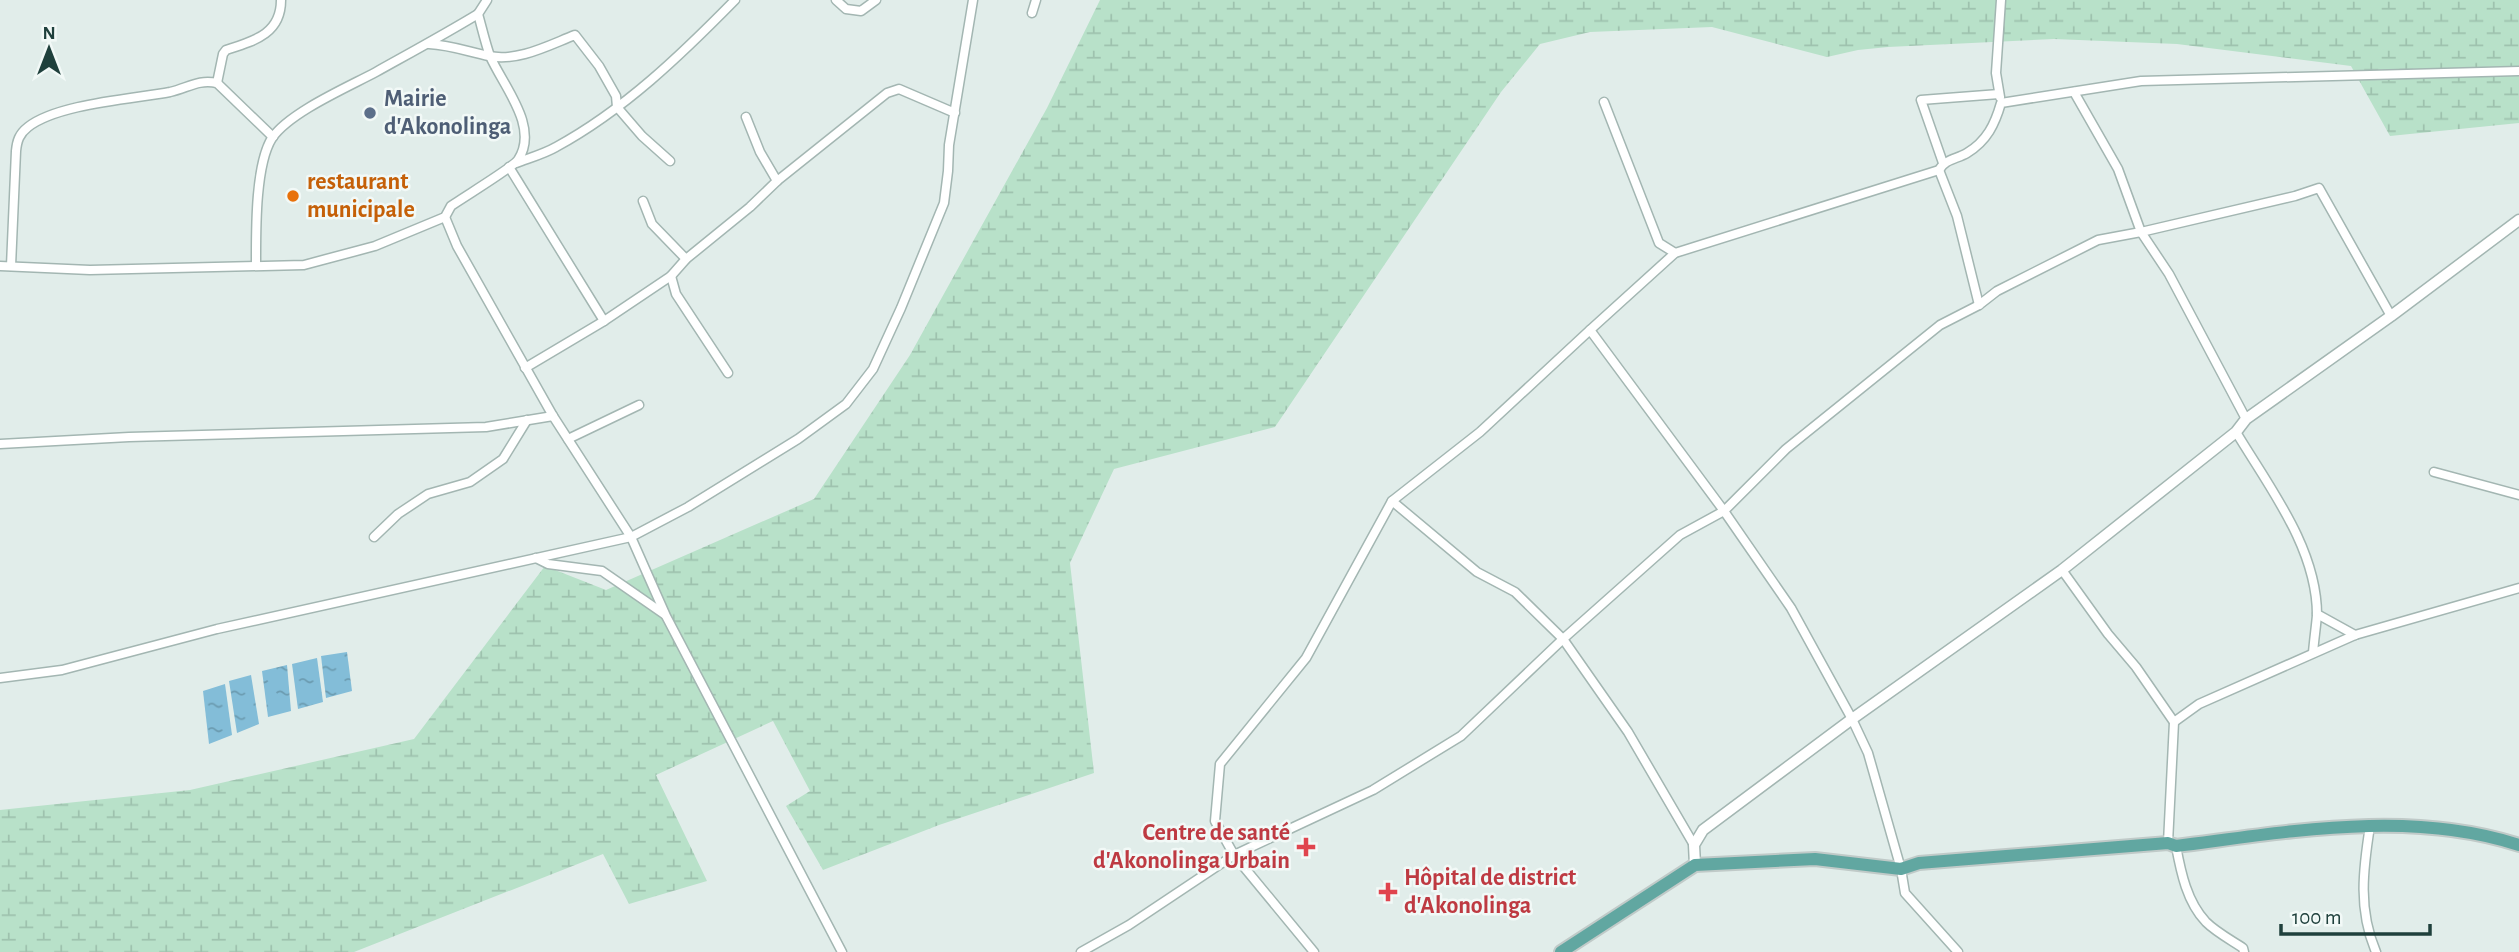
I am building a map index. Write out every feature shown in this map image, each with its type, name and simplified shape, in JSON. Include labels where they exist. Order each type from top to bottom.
[{"type":"main road","points":[[1561,952],[1695,865],[1815,859],[1901,869],[1919,863],[2172,844],[2329,827],[2370,826],[2471,832],[2519,845]]},
{"type":"street","points":[[217,83],[226,50],[254,40],[273,28],[279,21],[281,0]]},
{"type":"street","points":[[256,265],[256,224],[261,175],[265,155],[273,137],[299,114],[478,14],[487,0]]},
{"type":"street","points":[[0,266],[90,270],[289,266],[330,260],[375,246],[445,217],[451,206],[513,165],[555,148],[617,107],[649,82],[735,0]]},
{"type":"street","points":[[836,0],[846,9],[861,11],[876,0]]},
{"type":"street","points":[[0,678],[62,670],[218,629],[631,537],[688,507],[798,439],[846,404],[873,369],[944,203],[948,145],[974,0]]},
{"type":"street","points":[[1032,13],[1035,0]]},
{"type":"street","points":[[1314,952],[1234,855],[1215,821],[1220,764],[1306,658],[1392,501],[1480,432],[1675,253],[1941,167],[1969,152],[1994,128],[2000,99],[1996,73],[2001,0]]},
{"type":"street","points":[[478,14],[491,57],[522,123],[525,146],[513,165]]},
{"type":"street","points":[[428,44],[454,46],[491,57],[514,57],[575,35],[599,66],[616,96],[617,107],[642,136],[670,162]]},
{"type":"street","points":[[1979,304],[1957,216],[1921,100],[2000,99],[2074,92],[2141,81],[2519,71]]},
{"type":"street","points":[[11,266],[16,151],[18,138],[28,127],[73,109],[174,91],[206,81],[217,83],[273,137]]},
{"type":"street","points":[[525,368],[604,321],[671,276],[686,259],[750,208],[777,181],[887,93],[895,89],[902,90],[955,113]]},
{"type":"street","points":[[2074,92],[2118,169],[2141,232],[2169,274],[2246,419]]},
{"type":"street","points":[[1604,102],[1659,243],[1675,253]]},
{"type":"street","points":[[746,117],[760,152],[777,181]]},
{"type":"street","points":[[513,165],[604,321]]},
{"type":"street","points":[[1082,952],[1129,925],[1234,855],[1373,790],[1461,736],[1563,639],[1680,535],[1724,511],[1786,449],[1940,325],[1997,291],[2098,240],[2295,196],[2319,188],[2391,317]]},
{"type":"street","points":[[643,201],[652,224],[686,259]]},
{"type":"street","points":[[445,217],[457,246],[525,368],[631,537],[666,616],[842,952]]},
{"type":"street","points":[[1694,845],[1703,830],[1852,719],[2062,570],[2236,432],[2246,419],[2391,317],[2519,220]]},
{"type":"street","points":[[671,276],[676,294],[728,373]]},
{"type":"street","points":[[1590,330],[1724,511],[1791,608],[1868,753],[1901,869],[1905,893],[1958,952]]},
{"type":"street","points":[[568,439],[639,405]]},
{"type":"street","points":[[0,444],[129,437],[486,427],[553,416]]},
{"type":"street","points":[[374,537],[398,514],[428,494],[470,482],[503,459],[527,420]]},
{"type":"street","points":[[2236,432],[2286,515],[2309,568],[2317,614],[2312,653]]},
{"type":"street","points":[[2434,472],[2519,495]]},
{"type":"street","points":[[1392,501],[1478,572],[1515,592],[1563,639],[1628,732],[1694,845],[1695,865]]},
{"type":"street","points":[[536,558],[548,564],[602,570],[666,616]]},
{"type":"street","points":[[2062,570],[2174,722],[2172,844],[2180,871],[2192,903],[2207,923],[2243,948],[2244,952]]},
{"type":"street","points":[[2174,722],[2199,704],[2355,635],[2519,587]]},
{"type":"street","points":[[2317,614],[2355,635]]},
{"type":"street","points":[[2370,826],[2362,893],[2364,914],[2376,952]]},
{"type":"green space","points":[[1100,0],[2519,0],[2519,123],[2390,136],[2351,66],[2177,44],[2054,39],[1888,47],[1827,57],[1712,27],[1590,32],[1540,44],[1501,92],[1275,427],[1114,469],[1070,563],[1094,773],[939,825],[823,870],[786,806],[810,791],[773,721],[656,775],[707,881],[629,904],[603,854],[354,952],[0,952],[0,810],[190,790],[414,739],[545,566],[606,590],[814,499],[910,355],[1047,108]]},
{"type":"water","points":[[347,652],[352,691],[326,698],[321,656]]},
{"type":"water","points":[[317,658],[323,702],[298,709],[292,664]]},
{"type":"water","points":[[287,665],[291,711],[268,717],[262,671]]},
{"type":"water","points":[[251,675],[259,724],[237,733],[229,681]]},
{"type":"water","points":[[225,684],[232,735],[209,744],[203,691]]},
{"type":"place","name":"Mairie d'Akonolinga","points":[[370,113]]},
{"type":"place","name":"restaurant municipale","points":[[293,196]]},
{"type":"place","name":"Centre de santé d'Akonolinga Urbain","points":[[1306,847]]},
{"type":"place","name":"Hôpital de district d'Akonolinga","points":[[1388,892]]}]
